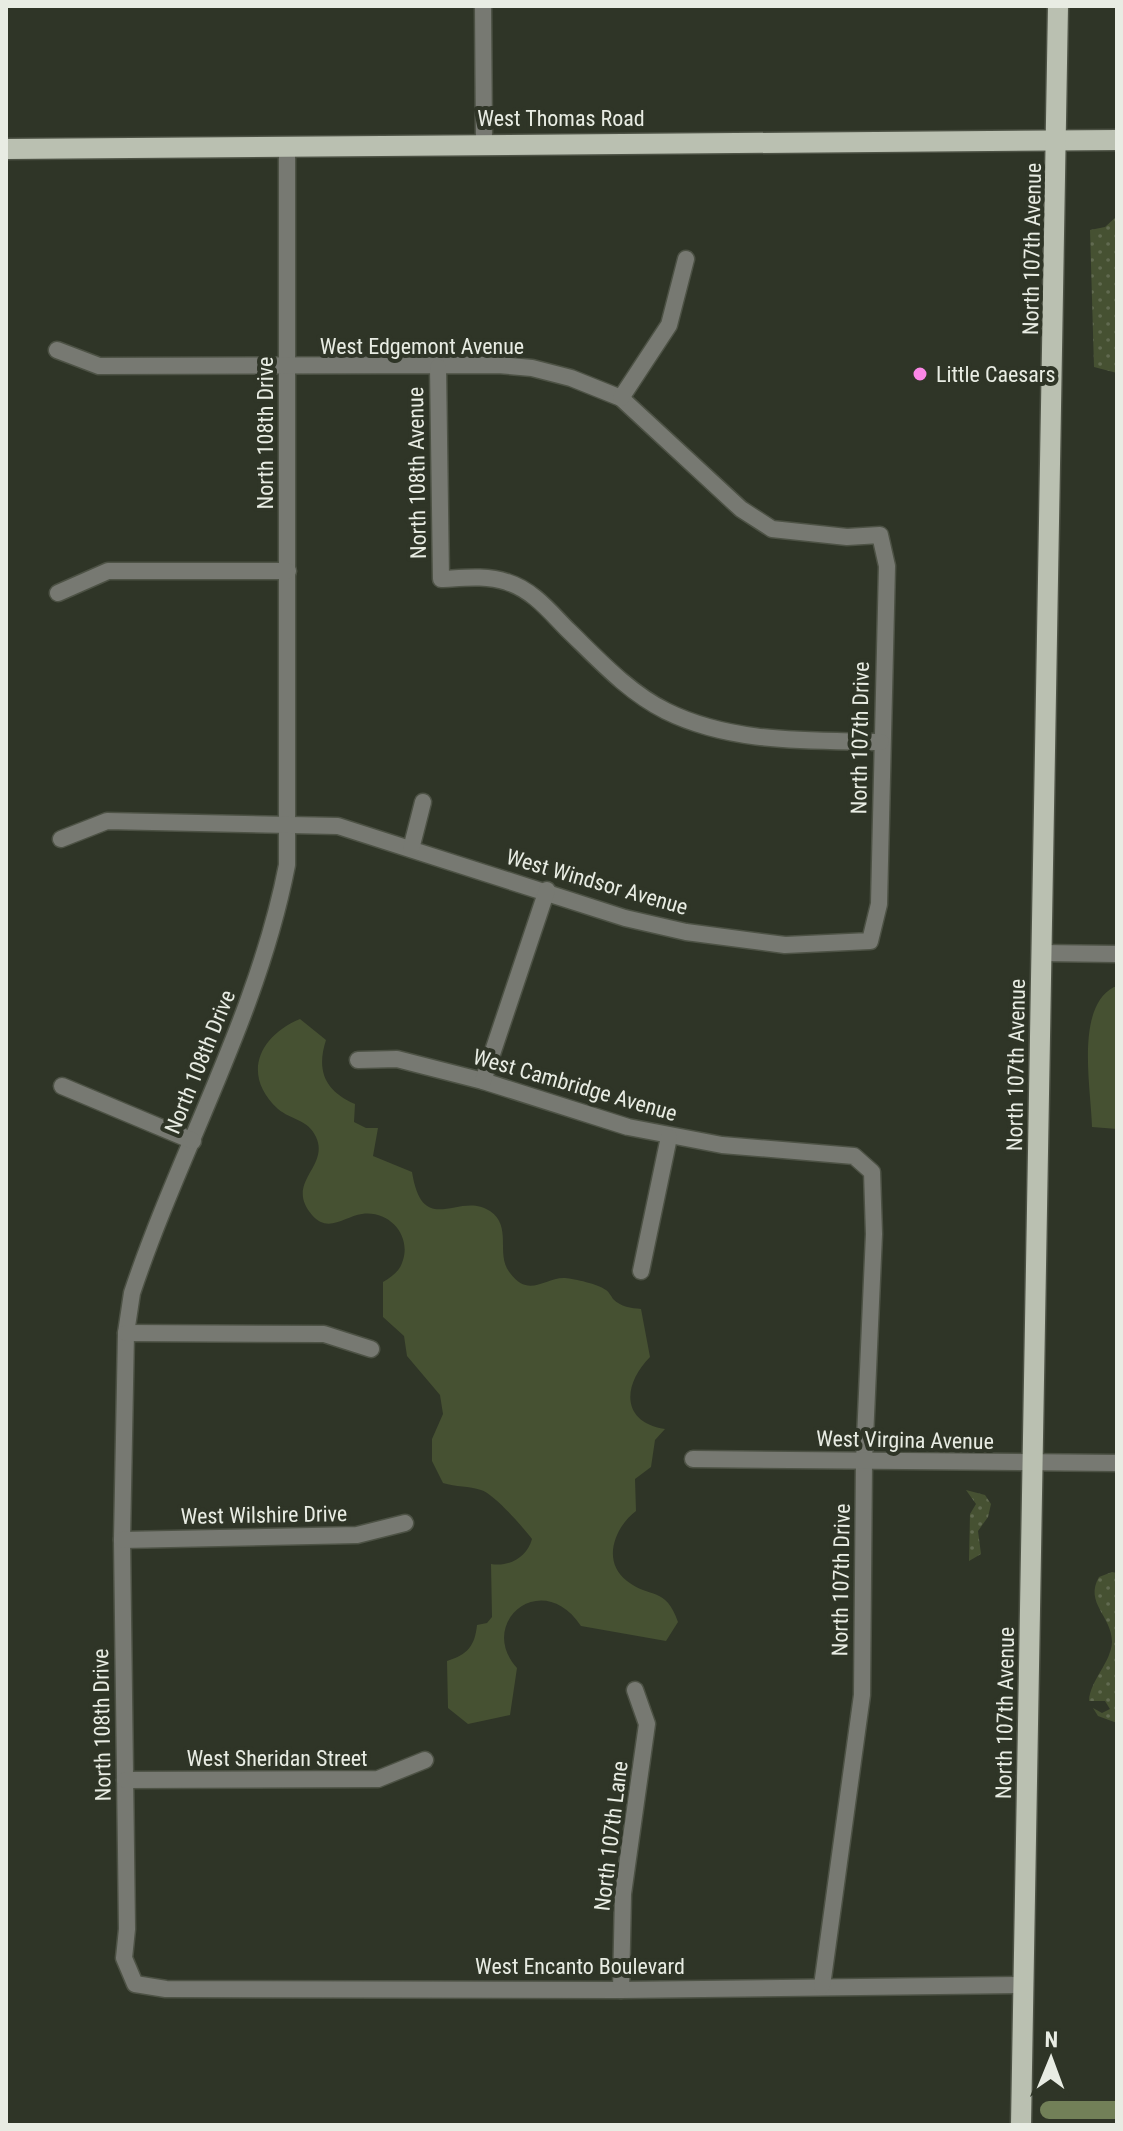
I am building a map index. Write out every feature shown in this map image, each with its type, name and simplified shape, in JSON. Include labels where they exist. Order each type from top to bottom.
[{"type":"main road","name":"North 107th Avenue","points":[[1021,2125],[1058,6]]},
{"type":"main road","name":"West Thomas Road","points":[[6,149],[484,142],[1117,140]]},
{"type":"street","points":[[483,6],[484,142]]},
{"type":"street","name":"North 108th Drive","points":[[135,1984],[124,1958],[127,1929],[122,1540],[126,1333],[132,1293],[145,1256],[274,930],[287,865],[287,146]]},
{"type":"street","points":[[621,398],[669,325],[679,297],[686,259]]},
{"type":"street","name":"West Edgemont Avenue","points":[[57,350],[99,366],[286,368],[498,365],[532,368],[621,398],[741,509],[772,529],[832,536],[880,535]]},
{"type":"street","name":"North 108th Avenue","points":[[438,367],[441,579],[480,577],[509,582],[534,596],[623,683],[667,711],[725,732],[768,739],[881,742]]},
{"type":"street","name":"North 107th Drive","points":[[870,941],[879,904],[887,566],[880,535]]},
{"type":"street","points":[[58,593],[108,571],[288,571]]},
{"type":"street","points":[[411,849],[423,802]]},
{"type":"street","name":"West Windsor Avenue","points":[[61,839],[107,821],[338,826],[547,890],[625,918],[735,941],[785,945],[870,941]]},
{"type":"street","points":[[483,1081],[547,890]]},
{"type":"street","points":[[1042,953],[1117,954]]},
{"type":"street","name":"West Cambridge Avenue","points":[[358,1060],[397,1059],[483,1081],[669,1137],[758,1150],[854,1156],[872,1172]]},
{"type":"street","points":[[62,1086],[193,1141]]},
{"type":"street","points":[[641,1271],[669,1137]]},
{"type":"street","name":"North 107th Drive","points":[[822,1986],[862,1695],[864,1461],[874,1234],[872,1172]]},
{"type":"street","points":[[126,1333],[324,1334],[371,1349]]},
{"type":"street","name":"West Virgina Avenue","points":[[693,1459],[1117,1463]]},
{"type":"street","name":"West Wilshire Drive","points":[[122,1540],[357,1535],[405,1523]]},
{"type":"street","name":"North 107th Lane","points":[[621,1990],[623,1894],[647,1724],[635,1690]]},
{"type":"street","name":"West Sheridan Street","points":[[125,1780],[378,1779],[425,1760]]},
{"type":"street","name":"West Encanto Boulevard","points":[[135,1984],[166,1989],[621,1990],[1025,1985]]},
{"type":"green space","points":[[1117,216],[1117,373],[1094,367],[1090,230],[1105,227]]},
{"type":"green space","points":[[1117,987],[1117,1129],[1092,1127],[1088,1071],[1094,1012],[1102,997]]},
{"type":"green space","points":[[300,1019],[326,1040],[322,1061],[326,1079],[336,1093],[355,1104],[354,1122],[366,1128],[378,1128],[373,1156],[412,1172],[424,1204],[433,1209],[478,1206],[490,1211],[501,1225],[506,1266],[524,1285],[574,1279],[602,1288],[616,1302],[641,1309],[650,1357],[635,1379],[630,1400],[640,1419],[665,1429],[655,1440],[651,1467],[635,1479],[636,1511],[617,1535],[614,1564],[627,1581],[663,1598],[678,1622],[666,1641],[581,1626],[565,1609],[549,1601],[533,1601],[519,1608],[509,1619],[504,1634],[506,1651],[517,1668],[510,1715],[468,1724],[448,1708],[447,1661],[469,1649],[477,1625],[487,1623],[492,1617],[491,1564],[505,1564],[522,1556],[532,1539],[508,1511],[486,1492],[443,1483],[432,1461],[432,1439],[443,1414],[440,1395],[407,1356],[404,1336],[383,1317],[383,1282],[396,1273],[405,1251],[401,1233],[389,1220],[372,1214],[324,1223],[312,1215],[305,1203],[305,1184],[319,1148],[316,1137],[304,1123],[278,1109],[260,1083],[258,1070],[265,1046],[274,1035]]},
{"type":"green space","points":[[966,1490],[985,1495],[991,1504],[988,1517],[978,1531],[981,1554],[969,1561],[970,1514],[976,1504]]},
{"type":"green space","points":[[1117,1573],[1117,1723],[1098,1716],[1093,1708],[1102,1713],[1110,1709],[1105,1701],[1089,1701],[1112,1642],[1097,1602],[1095,1586],[1099,1577]]},
{"type":"waterway","points":[[1049,2110],[1117,2110]]},
{"type":"place","name":"Little Caesars","points":[[920,374]]}]
